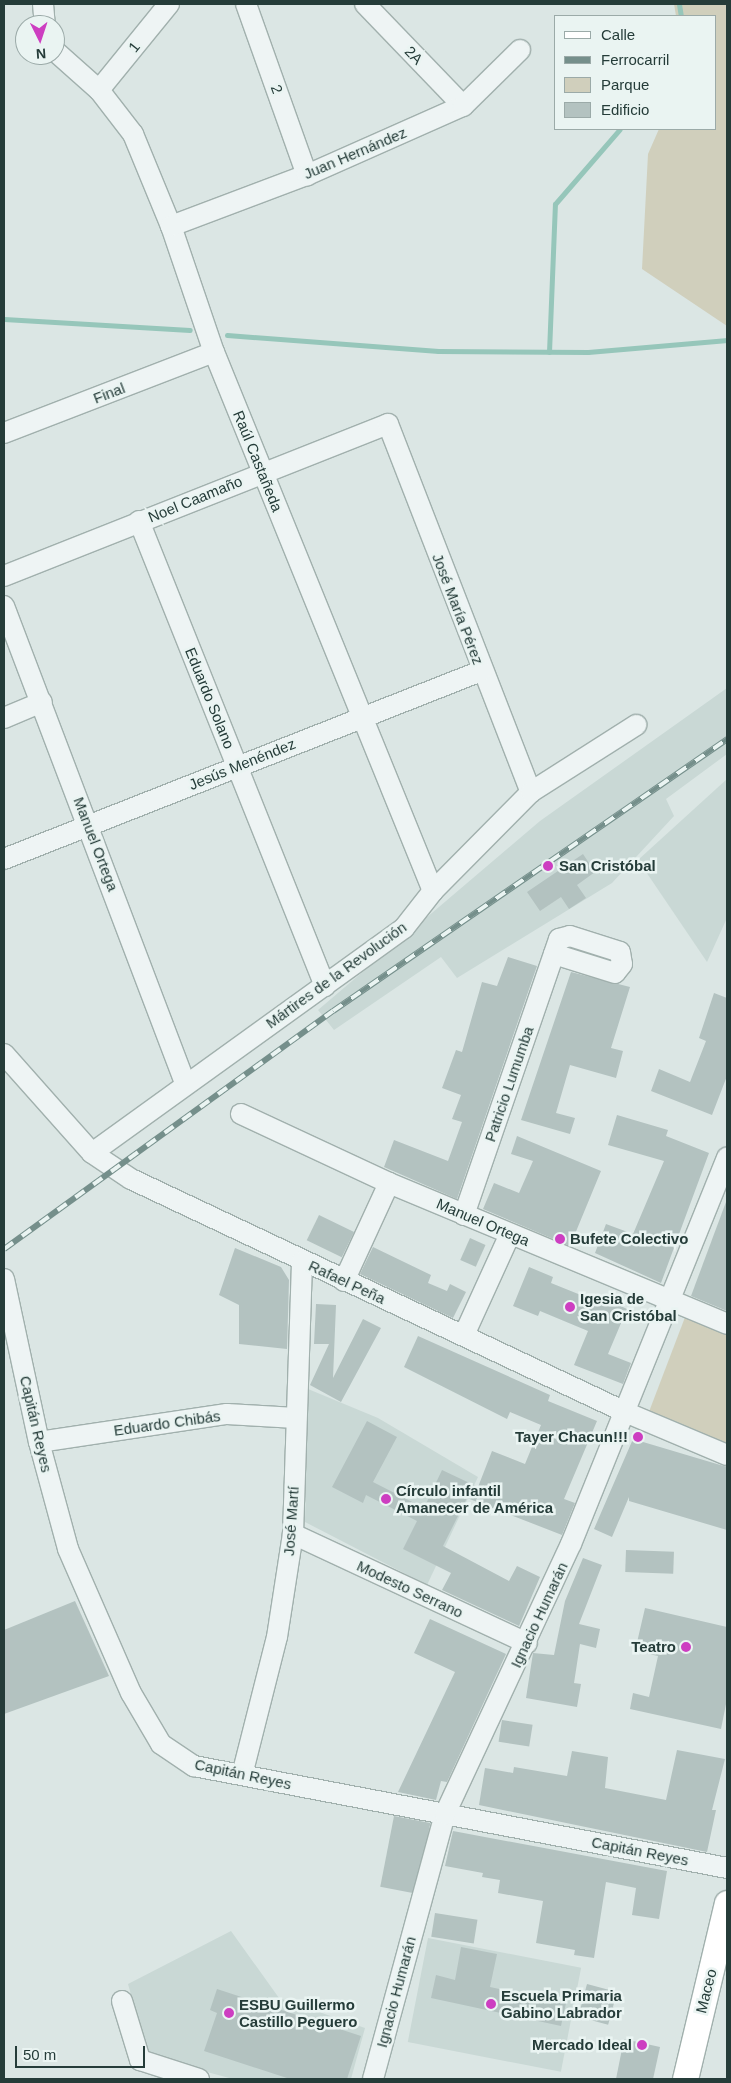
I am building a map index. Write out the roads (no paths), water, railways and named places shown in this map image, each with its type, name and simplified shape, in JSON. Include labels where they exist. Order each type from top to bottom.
[{"type":"main road","name":"Maceo","points":[[685,2079],[727,1903]]},
{"type":"street","name":"1","points":[[99,90],[169,4]]},
{"type":"street","name":"2","points":[[246,4],[308,175]]},
{"type":"street","name":"2A","points":[[365,4],[463,106]]},
{"type":"street","name":"Juan Hernández","points":[[171,226],[308,175],[463,106],[520,50]]},
{"type":"street","name":"Raúl Castañeda","points":[[65,60],[99,90],[134,134],[171,226],[214,352],[359,716],[433,891]]},
{"type":"street","name":"Final","points":[[4,434],[214,352]]},
{"type":"street","name":"Noel Caamaño","points":[[4,576],[262,472],[388,424]]},
{"type":"street","name":"José María Pérez","points":[[388,424],[481,670],[531,792]]},
{"type":"street","name":"Eduardo Solano","points":[[139,521],[325,986]]},
{"type":"street","name":"Manuel Ortega","points":[[4,606],[90,825],[185,1083]]},
{"type":"street","name":"Jesús Menéndez","points":[[4,860],[359,716],[481,670]]},
{"type":"street","points":[[4,718],[42,702]]},
{"type":"street","name":"Mártires de la Revolución","points":[[92,1153],[185,1083],[325,986],[404,928],[433,891],[531,792],[636,725]]},
{"type":"street","name":"Patricio Lumumba","points":[[464,1215],[554,954]]},
{"type":"street","name":"Rafael Peña","points":[[4,1054],[92,1153],[185,1208],[464,1334],[625,1412],[727,1456]]},
{"type":"street","name":"Manuel Ortega","points":[[241,1114],[389,1183],[727,1324]]},
{"type":"street","name":"Ignacio Humarán","points":[[372,2079],[445,1814],[526,1643],[625,1412],[727,1157]]},
{"type":"street","points":[[344,1281],[389,1183]]},
{"type":"street","points":[[464,1334],[510,1234]]},
{"type":"street","name":"José Martí","points":[[242,1775],[277,1637],[293,1534],[302,1261]]},
{"type":"street","name":"Capitán Reyes","points":[[4,1279],[39,1442],[68,1549],[131,1693],[161,1744],[194,1766],[727,1868]]},
{"type":"street","name":"Eduardo Chibás","points":[[39,1442],[227,1414],[296,1418]]},
{"type":"street","name":"Modesto Serrano","points":[[293,1534],[526,1643]]},
{"type":"street","points":[[122,2001],[140,2060],[199,2079]]},
{"type":"waterway","points":[[679,4],[681,15]]},
{"type":"waterway","points":[[549,352],[555,204],[619,130]]},
{"type":"waterway","points":[[4,319],[190,330]]},
{"type":"waterway","points":[[227,335],[438,351],[588,352],[727,340]]},
{"type":"railway","points":[[4,1249],[333,1011],[727,739]]},
{"type":"place","name":"San Cristóbal","points":[[548,866]]},
{"type":"place","name":"Bufete Colectivo","points":[[560,1239]]},
{"type":"place","name":"Igesia de San Cristóbal","points":[[570,1307]]},
{"type":"place","name":"Tayer Chacun!!!","points":[[638,1437]]},
{"type":"place","name":"Círculo infantil Amanecer de América","points":[[386,1499]]},
{"type":"place","name":"Teatro","points":[[686,1647]]},
{"type":"place","name":"Escuela Primaria Gabino Labrador","points":[[491,2004]]},
{"type":"place","name":"ESBU Guillermo Castillo Peguero","points":[[229,2013]]},
{"type":"place","name":"Mercado Ideal","points":[[642,2045]]}]
